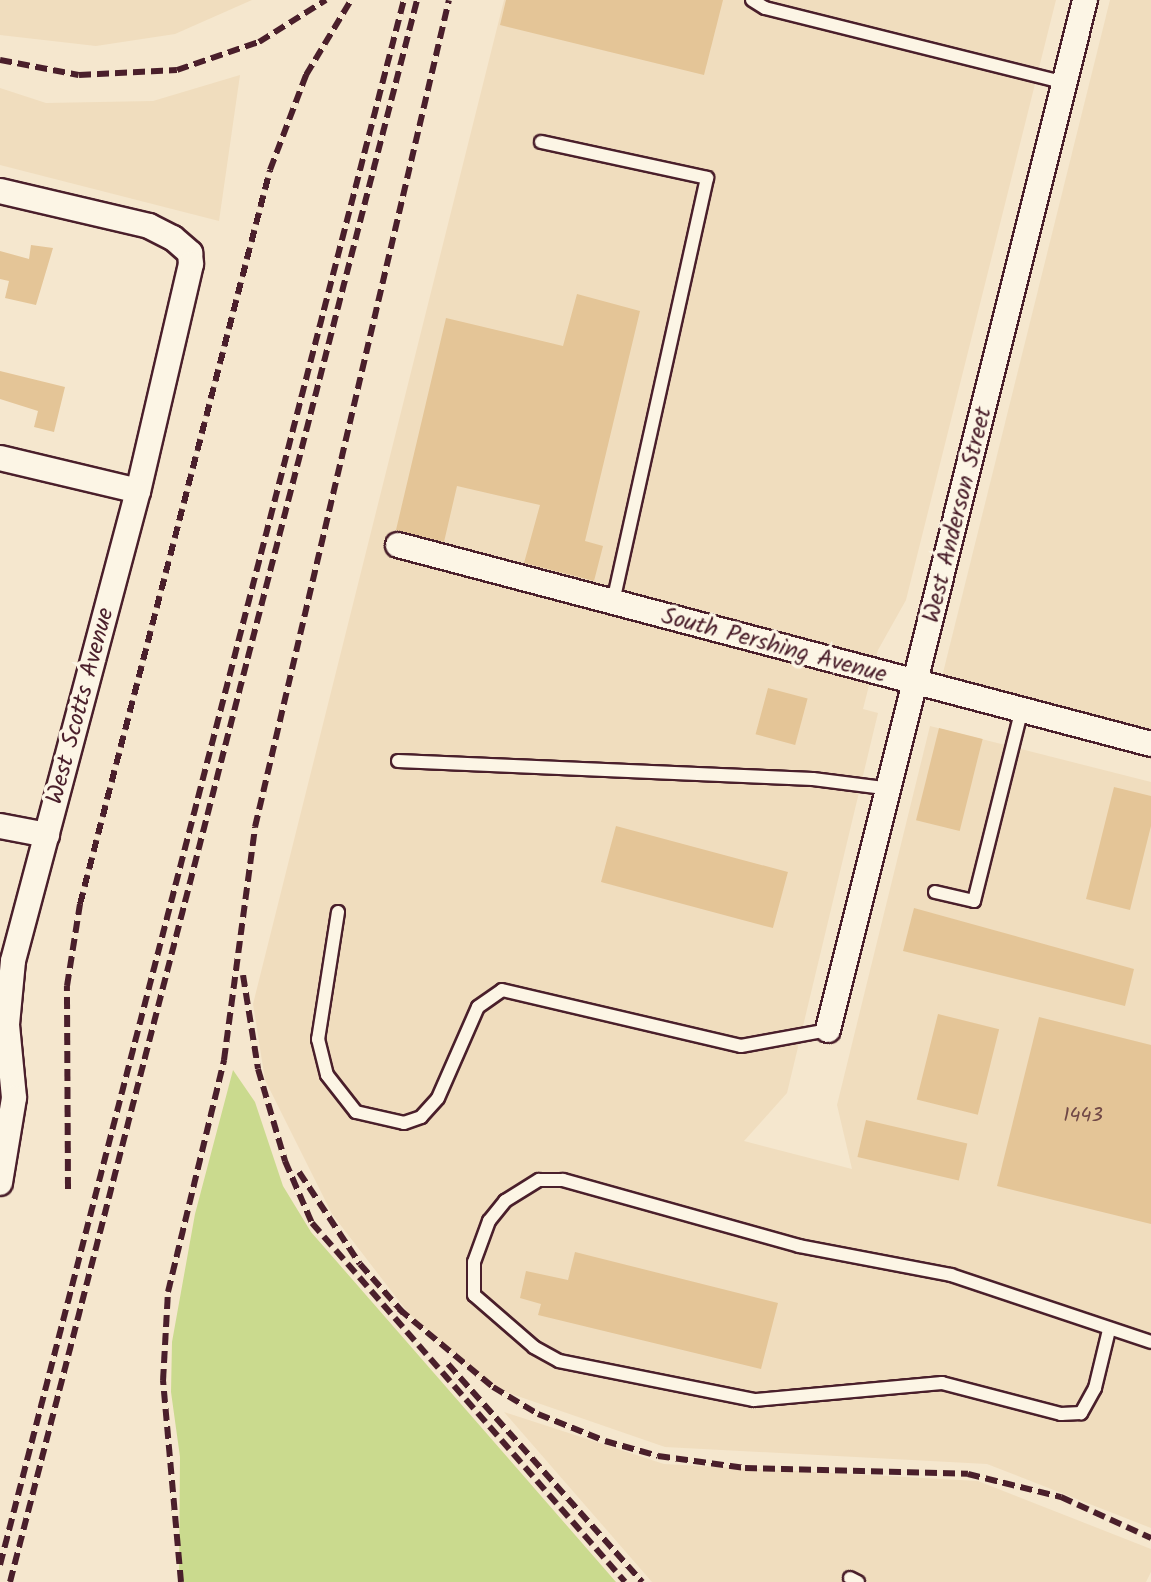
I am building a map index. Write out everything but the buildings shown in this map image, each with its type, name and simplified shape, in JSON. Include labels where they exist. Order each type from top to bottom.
[{"type":"street","name":"West Anderson Street","points":[[828,1030],[918,684],[1085,0]]},
{"type":"street","name":"West Scotts Avenue","points":[[0,191],[128,219],[173,238],[190,253],[188,289],[138,491],[6,995],[14,1098],[0,1182]]},
{"type":"street","points":[[0,458],[138,491]]},
{"type":"street","name":"South Pershing Avenue","points":[[398,545],[1151,744]]},
{"type":"street","points":[[0,826],[47,835]]},
{"type":"lane","points":[[752,0],[765,8],[1065,83]]},
{"type":"lane","points":[[541,142],[707,178],[613,603]]},
{"type":"lane","points":[[935,892],[974,901],[1021,712]]},
{"type":"lane","points":[[398,761],[706,778],[813,779],[891,789]]},
{"type":"lane","points":[[338,912],[318,1039],[327,1075],[356,1112],[404,1123],[421,1117],[438,1098],[478,1007],[502,990],[741,1046],[828,1030]]},
{"type":"lane","points":[[1109,1330],[1095,1388],[1081,1413],[1061,1414],[942,1383],[754,1400],[559,1361],[534,1347],[474,1295],[474,1262],[489,1221],[505,1201],[539,1180],[563,1180],[799,1246],[951,1275],[1151,1342]]},
{"type":"shaded area","points":[[0,0],[252,0],[175,34],[96,46],[0,35]]},
{"type":"shaded area","points":[[504,0],[1056,0],[906,600],[878,650],[863,709],[878,713],[787,1093],[744,1141],[852,1169],[837,1105],[930,726],[1151,782],[1151,1528],[987,1464],[665,1447],[491,1387],[409,1314],[332,1214],[265,1080],[253,1004]]},
{"type":"shaded area","points":[[1110,0],[1151,0],[1151,729],[942,677]]},
{"type":"shaded area","points":[[240,75],[219,221],[0,165],[0,88],[46,103],[153,101]]},
{"type":"shaded area","points":[[504,1412],[664,1464],[978,1481],[1151,1549],[1151,1572],[1146,1582],[652,1582]]},
{"type":"green space","points":[[233,1070],[255,1102],[283,1186],[311,1232],[616,1582],[179,1582],[180,1457],[171,1392],[172,1342],[195,1214]]},
{"type":"railway","points":[[0,60],[79,75],[177,70],[259,42],[326,0]]},
{"type":"railway","points":[[68,1189],[67,986],[80,904],[270,170],[306,75],[351,0]]},
{"type":"railway","points":[[0,1565],[404,0]]},
{"type":"railway","points":[[10,1582],[417,0]]},
{"type":"railway","points":[[181,1582],[163,1381],[168,1292],[224,1060],[255,827],[449,0]]},
{"type":"railway","points":[[243,975],[258,1069],[285,1161],[312,1223],[625,1582]]},
{"type":"railway","points":[[299,1172],[360,1264],[406,1316]]},
{"type":"railway","points":[[399,1309],[493,1387],[538,1414],[605,1441],[658,1456],[745,1468],[968,1474],[1061,1497],[1151,1538]]},
{"type":"railway","points":[[448,1364],[642,1582]]}]
